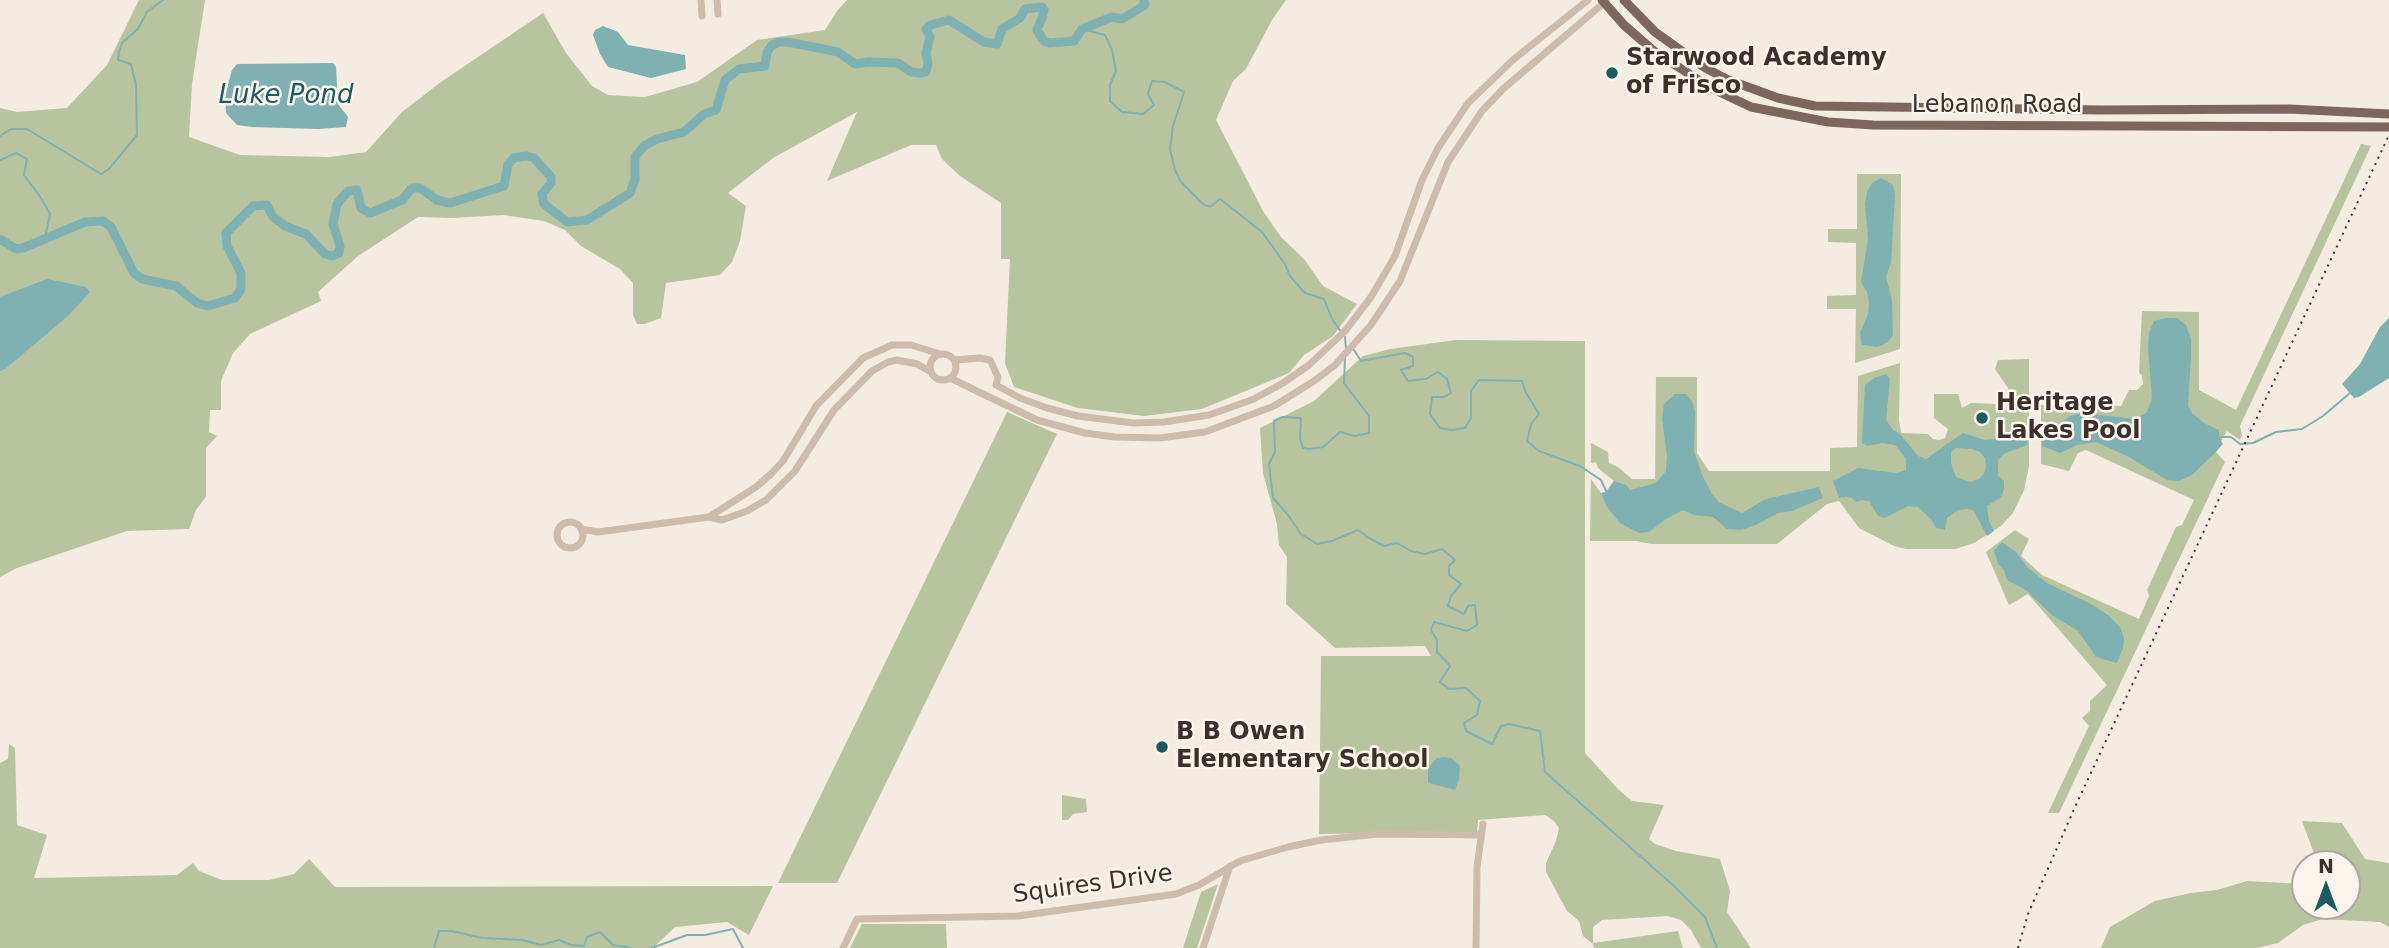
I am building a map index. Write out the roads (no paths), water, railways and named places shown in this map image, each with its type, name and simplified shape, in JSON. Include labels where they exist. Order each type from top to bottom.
[{"type":"main road","name":"Lebanon Road","points":[[1624,0],[1655,33],[1726,79],[1777,98],[1815,106],[2190,111],[2289,109],[2389,114]]},
{"type":"main road","name":"Lebanon Road","points":[[1604,1],[1642,41],[1696,79],[1751,107],[1828,122],[1873,125],[2389,127]]},
{"type":"main road","points":[[1696,79],[1704,66]]},
{"type":"street","points":[[701,0],[702,16]]},
{"type":"street","points":[[718,0],[718,14]]},
{"type":"street","points":[[996,385],[1020,398],[1078,416],[1125,423],[1192,418],[1254,399],[1301,371],[1345,331],[1361,312],[1393,261],[1422,180],[1444,136],[1479,90],[1588,0]]},
{"type":"street","points":[[709,517],[714,520],[734,517],[766,500],[783,485],[804,459],[834,411],[872,371],[897,360],[917,364],[938,379],[950,378],[1037,420],[1085,433],[1126,438],[1172,437],[1216,429],[1259,413],[1302,390],[1343,356],[1371,326],[1400,281],[1432,198],[1461,140],[1494,97],[1604,1]]},
{"type":"street","points":[[1508,64],[1519,76]]},
{"type":"street","points":[[581,529],[598,531],[709,517],[756,487],[771,474],[783,461],[816,406],[863,358],[892,345],[911,345],[948,354],[955,360],[990,360],[998,377],[996,385],[987,397]]},
{"type":"street","points":[[931,372],[930,362],[940,354]]},
{"type":"street","points":[[950,378],[955,372],[955,360]]},
{"type":"street","points":[[1013,410],[1020,398]]},
{"type":"street","points":[[583,539],[581,529],[575,523],[559,528],[557,535],[562,545],[569,548],[576,547],[583,539],[598,531]]},
{"type":"street","points":[[1476,948],[1477,879],[1483,824]]},
{"type":"street","name":"Squires Drive","points":[[843,948],[857,919],[1018,916],[1175,894],[1199,886],[1230,866],[1288,847],[1349,836],[1481,835]]},
{"type":"street","points":[[1203,948],[1230,866]]},
{"type":"water","points":[[603,26],[618,32],[628,45],[685,55],[686,69],[651,78],[608,67],[593,35],[595,30]]},
{"type":"water","name":"Luke Pond","points":[[333,63],[336,67],[338,104],[348,117],[346,127],[252,127],[237,125],[226,113],[225,96],[232,70],[237,64]]},
{"type":"water","points":[[1881,178],[1893,185],[1895,195],[1891,263],[1886,276],[1892,301],[1893,335],[1888,342],[1878,347],[1862,345],[1860,333],[1868,314],[1869,303],[1861,282],[1868,239],[1865,204],[1872,183]]},
{"type":"water","points":[[47,279],[86,287],[90,292],[68,316],[0,371],[0,297]]},
{"type":"water","points":[[2177,318],[2186,325],[2191,339],[2188,406],[2204,423],[2219,430],[2223,444],[2215,453],[2192,475],[2179,481],[2167,480],[2129,457],[2096,442],[2077,445],[2060,453],[2042,446],[2042,433],[2059,428],[2070,416],[2081,413],[2136,419],[2147,412],[2152,398],[2149,333],[2154,321]]},
{"type":"water","points":[[2389,318],[2389,378],[2354,398],[2342,384],[2360,364],[2380,327]]},
{"type":"water","points":[[1886,374],[1890,379],[1886,420],[1918,456],[1926,459],[1963,433],[1985,440],[2026,436],[2028,445],[2005,453],[1998,460],[1998,476],[2004,481],[2004,489],[2001,497],[1987,506],[1989,521],[1994,531],[1987,536],[1974,511],[1968,509],[1958,510],[1947,518],[1945,530],[1936,528],[1918,507],[1908,506],[1885,518],[1878,516],[1869,501],[1856,502],[1852,498],[1839,498],[1833,481],[1858,468],[1896,473],[1906,470],[1906,459],[1895,445],[1882,443],[1867,446],[1862,443],[1865,385]],"holes":[[[1956,448],[1972,449],[1985,458],[1986,466],[1984,474],[1970,482],[1956,477],[1951,463],[1951,452]]]},
{"type":"water","points":[[1675,394],[1686,394],[1692,401],[1695,412],[1694,451],[1703,477],[1719,502],[1742,513],[1766,499],[1819,487],[1823,498],[1792,511],[1778,513],[1741,530],[1727,529],[1713,517],[1694,515],[1683,510],[1649,532],[1639,533],[1620,523],[1607,507],[1601,493],[1606,492],[1614,481],[1626,485],[1630,490],[1656,483],[1666,471],[1667,456],[1662,419],[1664,404]]},
{"type":"water","points":[[2002,542],[2047,583],[2091,604],[2120,627],[2124,638],[2117,663],[2096,657],[2078,631],[2052,615],[2026,590],[2007,580],[1994,550]]},
{"type":"water","points":[[1437,758],[1451,758],[1460,766],[1455,790],[1428,783],[1428,768]]},
{"type":"waterway","points":[[0,136],[11,129],[27,129],[101,174],[109,169],[137,135],[136,85],[131,64],[118,60],[119,52],[122,43],[138,29],[147,12],[163,0]]},
{"type":"waterway","points":[[0,239],[16,249],[23,248],[85,222],[103,221],[111,227],[134,273],[142,279],[176,286],[197,303],[208,306],[235,298],[241,289],[241,273],[227,246],[226,233],[253,206],[267,205],[273,217],[285,226],[306,234],[325,254],[332,256],[339,253],[340,246],[333,224],[337,204],[348,191],[357,190],[361,208],[370,213],[402,200],[412,188],[420,188],[437,200],[450,203],[504,186],[508,164],[514,158],[526,156],[534,158],[551,177],[551,183],[542,194],[544,204],[567,222],[587,220],[630,193],[635,179],[635,157],[644,146],[657,139],[684,132],[704,114],[716,110],[725,80],[739,69],[765,66],[767,52],[772,45],[779,42],[838,52],[855,64],[898,63],[911,72],[920,73],[926,72],[928,64],[926,53],[930,37],[926,29],[930,25],[949,20],[984,42],[997,44],[1002,29],[1020,18],[1025,9],[1042,7],[1044,10],[1037,30],[1044,41],[1074,41],[1082,29],[1112,17],[1122,19],[1145,5],[1144,0]]},
{"type":"waterway","points":[[1082,29],[1105,35],[1112,50],[1116,71],[1110,85],[1110,101],[1122,112],[1143,114],[1154,105],[1148,94],[1152,81],[1165,82],[1184,92],[1173,126],[1170,149],[1181,182],[1203,204],[1210,207],[1220,199],[1262,232],[1285,264],[1290,276],[1305,293],[1324,299],[1332,319],[1342,333]]},
{"type":"waterway","points":[[0,160],[16,153],[27,159],[24,175],[50,214],[45,238]]},
{"type":"waterway","points":[[1345,337],[1346,349]]},
{"type":"waterway","points":[[1354,350],[1361,361],[1405,353],[1413,357],[1413,366],[1401,370],[1408,381],[1426,379],[1438,372],[1447,379],[1451,393],[1444,397],[1432,397],[1430,414],[1440,428],[1465,428],[1471,418],[1471,391],[1479,380],[1522,381],[1539,414],[1531,424],[1527,441],[1539,451],[1580,466],[1601,480],[1607,493]]},
{"type":"waterway","points":[[1345,358],[1344,383],[1369,416],[1369,433],[1355,436],[1340,432],[1323,447],[1309,449],[1303,448],[1300,438],[1301,418],[1282,417],[1274,421],[1275,452],[1269,464],[1273,498],[1301,534],[1317,544],[1358,530],[1384,546],[1397,543],[1411,551],[1425,554],[1442,549],[1455,560],[1449,566],[1449,575],[1461,584],[1451,596],[1448,606],[1464,614],[1468,606],[1475,605],[1477,625],[1467,631],[1434,622],[1431,630],[1437,640],[1437,652],[1450,666],[1440,682],[1449,689],[1466,688],[1480,701],[1477,715],[1464,723],[1466,731],[1492,744],[1501,726],[1509,724],[1540,731],[1545,772],[1674,886],[1705,917],[1717,948]]},
{"type":"waterway","points":[[2219,437],[2231,437],[2240,444],[2253,443],[2276,432],[2302,429],[2323,416],[2350,393]]},
{"type":"waterway","points":[[652,948],[687,935],[705,935],[733,929],[743,948]]},
{"type":"waterway","points":[[434,948],[439,931],[482,938],[522,940],[541,945],[559,940],[584,946],[587,937],[600,932],[613,945],[631,948]]},
{"type":"railway","points":[[2018,948],[2028,914],[2075,807],[2389,135]]},
{"type":"place","name":"Starwood Academy of Frisco","points":[[1612,73]]},
{"type":"place","name":"Heritage Lakes Pool","points":[[1982,418]]},
{"type":"place","name":"B B Owen Elementary School","points":[[1162,747]]}]
